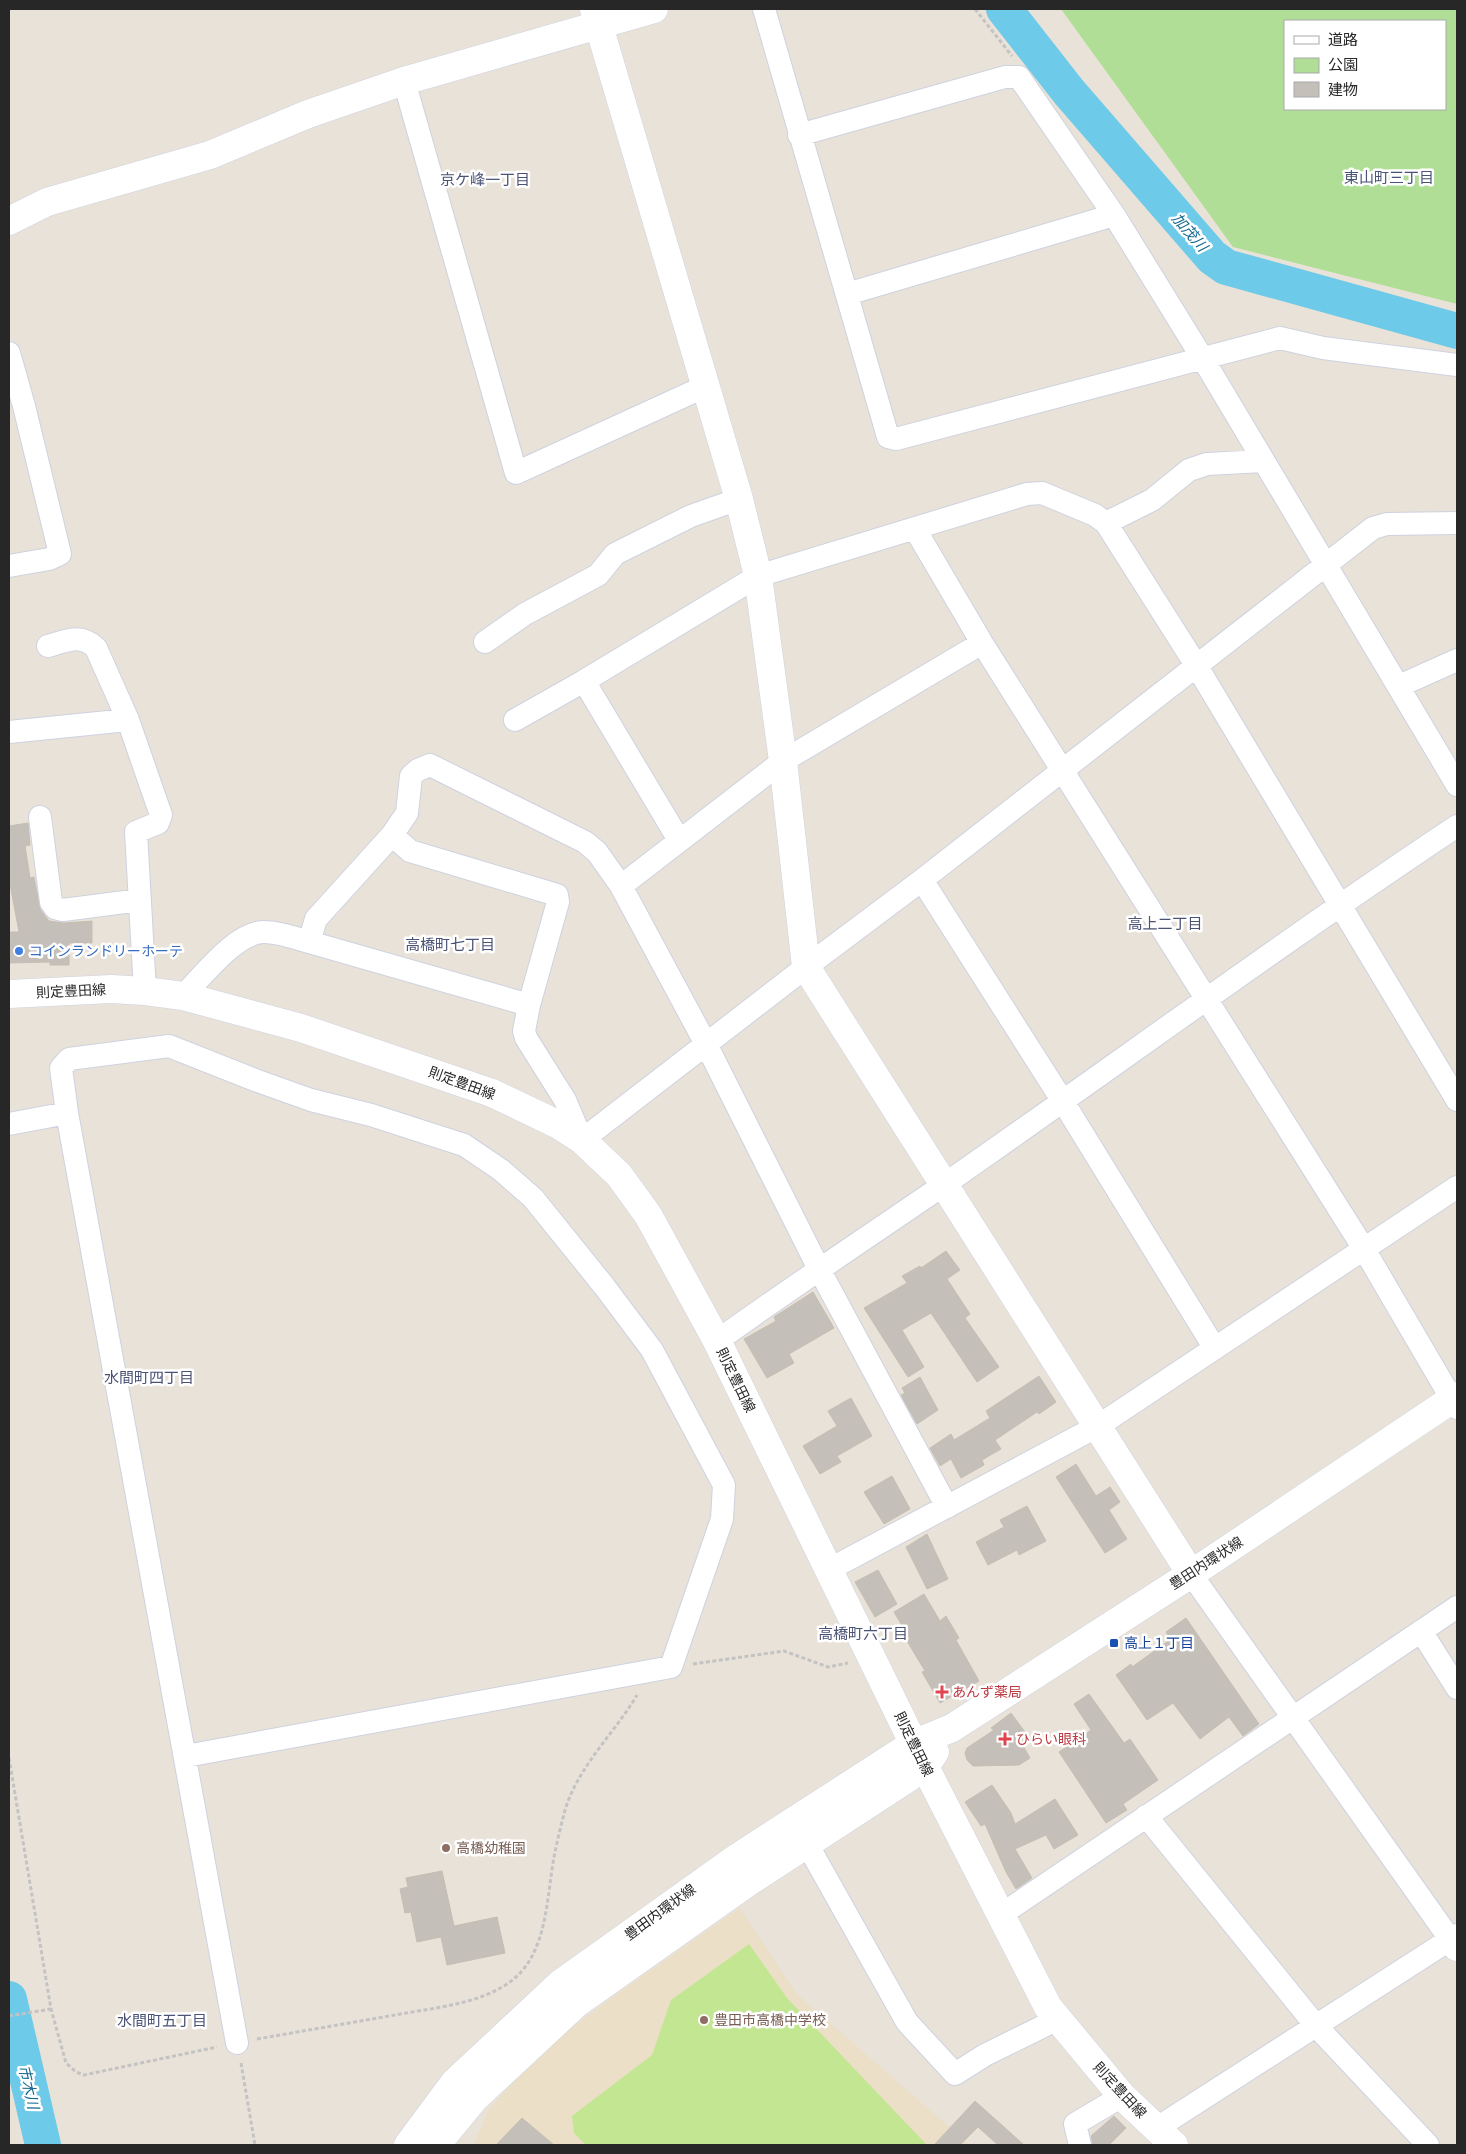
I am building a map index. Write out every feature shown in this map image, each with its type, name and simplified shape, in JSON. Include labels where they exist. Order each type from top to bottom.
[{"type":"street","points":[[9,221],[47,202],[210,155],[308,114],[596,16],[654,9]]},
{"type":"street","points":[[764,9],[888,437],[896,439],[1280,338],[1323,348],[1457,365]]},
{"type":"street","points":[[596,16],[739,499],[758,576],[783,761],[806,967],[1191,1574],[1292,1717],[1455,1940],[1317,2027],[1166,2137]]},
{"type":"street","points":[[799,135],[1005,77],[1020,78],[1114,216],[1202,359],[1457,785]]},
{"type":"street","points":[[404,81],[516,473],[706,386]]},
{"type":"street","points":[[847,294],[1114,216]]},
{"type":"street","points":[[9,353],[17,407],[60,554],[49,559],[9,566]]},
{"type":"street","points":[[1106,523],[1152,500],[1189,470],[1207,464],[1263,462]]},
{"type":"street","points":[[516,720],[758,576],[1027,494],[1042,493],[1095,515],[1106,523],[1196,665],[1457,1100]]},
{"type":"street","points":[[485,642],[525,614],[598,575],[615,554],[691,516],[739,499]]},
{"type":"street","points":[[392,835],[410,851],[558,895],[558,902],[524,1031],[526,1038],[565,1100],[582,1140],[922,880],[1373,528],[1387,524],[1457,523]]},
{"type":"street","points":[[915,529],[982,644],[1364,1249],[1455,1401]]},
{"type":"street","points":[[48,646],[76,638],[88,640],[96,648],[128,720],[161,818],[158,823],[136,832],[145,991]]},
{"type":"street","points":[[621,886],[783,761],[982,644]]},
{"type":"street","points":[[1399,686],[1457,660]]},
{"type":"street","points":[[584,681],[679,840]]},
{"type":"street","points":[[9,732],[128,720]]},
{"type":"street","points":[[309,942],[316,919],[392,835],[407,813],[411,776],[418,770],[430,765],[585,842],[597,852],[621,886],[707,1046],[819,1269],[947,1507]]},
{"type":"street","points":[[40,817],[51,902],[55,908],[63,910],[140,900]]},
{"type":"street","points":[[717,1341],[944,1184],[1339,905],[1457,826]]},
{"type":"street","points":[[922,880],[1062,1100],[1214,1347]]},
{"type":"street","points":[[184,996],[229,949],[251,935],[262,932],[274,933],[309,942],[530,1005]]},
{"type":"street","name":"則定豊田線","points":[[9,994],[111,989],[145,991],[184,996],[301,1028],[492,1093],[557,1124],[582,1140],[619,1175],[648,1215],[717,1341],[830,1569],[919,1756],[1002,1914],[1048,2007],[1122,2096],[1166,2137]]},
{"type":"street","points":[[186,1756],[644,1670],[671,1667],[722,1519],[724,1485],[652,1350],[604,1286],[532,1198],[501,1170],[464,1144],[371,1115],[311,1100],[168,1046],[69,1059],[61,1068],[67,1113],[237,2043]]},
{"type":"street","points":[[9,1124],[67,1113]]},
{"type":"street","points":[[830,1569],[1098,1426],[1457,1187]]},
{"type":"street","name":"豊田内環状線","points":[[436,2145],[474,2099],[577,2003],[747,1883],[808,1844],[952,1728],[1455,1401]]},
{"type":"street","points":[[1002,1914],[1457,1607]]},
{"type":"street","points":[[1421,1631],[1457,1688]]},
{"type":"street","name":"豊田内環状線","points":[[408,2145],[454,2083],[560,1984],[738,1857],[919,1756]]},
{"type":"street","points":[[1146,1816],[1317,2027],[1428,2145]]},
{"type":"street","points":[[808,1844],[908,2022],[955,2074],[985,2055],[1058,2019]]},
{"type":"street","points":[[1080,2145],[1075,2124],[1122,2096]]},
{"type":"path","points":[[975,9],[1018,64],[1020,78]]},
{"type":"path","points":[[671,1667],[784,1651],[828,1667],[873,1659]]},
{"type":"path","points":[[9,1758],[51,2009],[66,2063],[76,2072],[84,2075],[237,2043],[456,2004],[495,1991],[509,1983],[531,1958],[540,1939],[545,1919],[554,1857],[566,1808],[586,1765],[637,1696],[644,1670]]},
{"type":"path","points":[[9,2016],[51,2009]]},
{"type":"path","points":[[237,2043],[255,2145]]},
{"type":"shaded area","name":"豊田市高橋中学校","points":[[740,1908],[797,1994],[970,2145],[474,2145],[488,2110],[547,2046]]},
{"type":"green space","points":[[1061,9],[1457,9],[1457,304],[1233,247]]},
{"type":"green space","name":"豊田市高橋中学校","points":[[749,1944],[787,1998],[927,2145],[586,2145],[574,2133],[572,2116],[652,2055],[671,2000]]},
{"type":"building","points":[[28,823],[30,845],[25,846],[30,878],[34,877],[40,909],[49,921],[64,923],[92,921],[92,943],[69,943],[69,965],[50,965],[50,962],[9,963],[9,932],[19,932],[9,879],[9,826]]},
{"type":"building","points":[[946,1251],[960,1270],[947,1279],[970,1314],[965,1318],[999,1367],[977,1382],[931,1313],[902,1330],[924,1367],[908,1377],[864,1308],[907,1283],[902,1276],[920,1266],[921,1268]]},
{"type":"building","points":[[813,1292],[834,1328],[789,1354],[794,1363],[767,1378],[744,1339],[776,1321],[774,1317]]},
{"type":"building","points":[[1039,1376],[1056,1402],[1039,1414],[1037,1412],[995,1440],[1001,1449],[982,1460],[984,1465],[961,1478],[951,1459],[940,1466],[930,1448],[951,1434],[954,1440],[990,1418],[986,1411]]},
{"type":"building","points":[[920,1377],[938,1410],[917,1424],[901,1395],[905,1393],[902,1388]]},
{"type":"building","points":[[851,1398],[872,1436],[837,1456],[841,1462],[820,1474],[803,1446],[837,1426],[828,1411]]},
{"type":"building","points":[[1076,1464],[1096,1496],[1110,1487],[1120,1502],[1109,1510],[1127,1539],[1105,1553],[1056,1477]]},
{"type":"building","points":[[892,1476],[910,1509],[884,1524],[864,1492]]},
{"type":"building","points":[[1027,1506],[1046,1541],[1019,1555],[1017,1550],[988,1565],[976,1542],[1004,1527],[1000,1520]]},
{"type":"building","points":[[927,1534],[948,1579],[927,1589],[906,1547]]},
{"type":"building","points":[[878,1570],[897,1604],[875,1617],[855,1582]]},
{"type":"building","points":[[924,1594],[940,1621],[946,1616],[959,1638],[956,1640],[979,1681],[940,1703],[922,1672],[925,1671],[907,1641],[910,1639],[894,1612]]},
{"type":"building","points":[[1186,1618],[1259,1724],[1243,1736],[1229,1717],[1200,1739],[1173,1703],[1147,1720],[1116,1675],[1131,1664],[1132,1667],[1171,1639],[1166,1632]]},
{"type":"building","points":[[1089,1694],[1124,1743],[1130,1739],[1158,1780],[1123,1804],[1127,1810],[1106,1823],[1059,1752],[1091,1730],[1074,1704]]},
{"type":"building","name":"ひらい眼科","points":[[1011,1713],[1030,1739],[1022,1744],[1030,1758],[1019,1765],[973,1766],[967,1760],[965,1753],[967,1748],[994,1730],[991,1728]]},
{"type":"building","points":[[992,1785],[1011,1813],[1015,1824],[1055,1799],[1078,1835],[1054,1849],[1046,1835],[1015,1849],[1032,1878],[1016,1889],[1006,1872],[985,1824],[981,1826],[965,1802]]},
{"type":"building","points":[[442,1871],[454,1926],[497,1917],[505,1953],[447,1965],[441,1937],[417,1942],[411,1912],[405,1913],[400,1889],[408,1887],[406,1878]]},
{"type":"building","points":[[975,2101],[1024,2145],[998,2145],[978,2127],[960,2145],[934,2145]]},
{"type":"building","points":[[1114,2116],[1126,2128],[1109,2145],[1093,2145],[1091,2136]]},
{"type":"building","points":[[522,2118],[554,2145],[496,2145]]},
{"type":"waterway","name":"加茂川","points":[[1004,9],[1069,92],[1212,257],[1226,267],[1457,331]]},
{"type":"waterway","name":"市木川","points":[[9,1999],[43,2145]]},
{"type":"place","name":"コインランドリーホーテ","points":[[19,951]]},
{"type":"place","name":"高上１丁目","points":[[1114,1643]]},
{"type":"place","name":"あんず薬局","points":[[942,1692]]},
{"type":"place","name":"ひらい眼科","points":[[1005,1739]]},
{"type":"place","name":"高橋幼稚園","points":[[446,1848]]},
{"type":"place","name":"豊田市高橋中学校","points":[[704,2020]]},
{"type":"district","name":"東山町三丁目","points":[[1389,177]]},
{"type":"district","name":"京ケ峰一丁目","points":[[485,179]]},
{"type":"district","name":"高上二丁目","points":[[1165,923]]},
{"type":"district","name":"高橋町七丁目","points":[[450,944]]},
{"type":"district","name":"水間町四丁目","points":[[149,1377]]},
{"type":"district","name":"高橋町六丁目","points":[[863,1633]]},
{"type":"district","name":"水間町五丁目","points":[[162,2020]]}]
